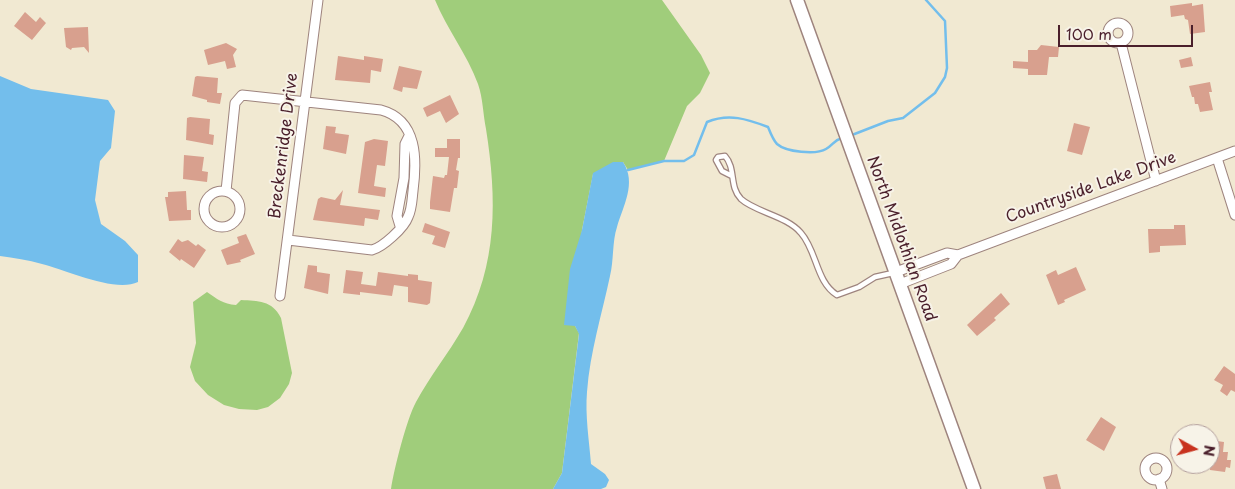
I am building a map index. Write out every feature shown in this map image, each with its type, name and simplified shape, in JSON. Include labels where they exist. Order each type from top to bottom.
[{"type":"main road","name":"North Midlothian Road","points":[[797,0],[974,489]]},
{"type":"street","name":"Breckenridge Drive","points":[[280,296],[318,0]]},
{"type":"street","points":[[1121,43],[1156,181]]},
{"type":"street","points":[[226,191],[235,103],[239,97],[249,94],[305,101],[390,113],[398,118],[409,136],[416,154],[415,178],[408,219],[383,246],[372,250],[288,240]]},
{"type":"street","name":"Countryside Lake Drive","points":[[898,278],[947,253],[958,255],[1235,151]]},
{"type":"street","points":[[1217,158],[1235,215]]},
{"type":"street","points":[[218,191],[226,191],[238,198],[240,214],[235,222],[220,227],[207,219],[204,205],[211,194],[218,191]]},
{"type":"street","points":[[1159,479],[1162,489]]},
{"type":"lane","points":[[732,176],[718,166],[716,160],[718,157],[725,156],[730,161],[732,176],[740,198],[776,216],[802,233],[828,289],[837,295],[859,287],[875,277],[898,278]]},
{"type":"green space","points":[[435,0],[662,0],[701,55],[710,73],[700,93],[687,106],[664,161],[628,170],[623,162],[593,174],[582,230],[575,326],[579,333],[562,473],[553,489],[391,489],[401,444],[412,410],[427,383],[463,328],[474,304],[483,280],[492,231],[493,206],[490,155],[480,89]]},
{"type":"green space","points":[[207,292],[227,304],[236,305],[241,300],[264,303],[273,308],[281,318],[292,373],[289,384],[280,398],[268,407],[257,410],[239,409],[224,405],[208,395],[195,381],[190,367],[196,343],[193,302]]},
{"type":"water","points":[[0,76],[31,89],[108,100],[115,111],[111,148],[100,161],[95,200],[101,224],[125,241],[138,255],[138,282],[128,285],[104,283],[37,263],[0,256]]},
{"type":"water","points":[[613,162],[623,162],[629,178],[629,186],[615,233],[611,270],[591,362],[587,401],[591,464],[605,474],[609,480],[606,487],[601,489],[553,489],[562,473],[579,334],[575,326],[564,325],[570,269],[582,230],[593,173]]},
{"type":"building","points":[[1192,3],[1192,6],[1203,4],[1205,32],[1190,34],[1188,20],[1185,19],[1184,15],[1171,17],[1170,6]]},
{"type":"building","points":[[25,12],[36,22],[40,17],[46,23],[32,40],[14,26]]},
{"type":"building","points":[[88,27],[89,53],[84,47],[72,48],[71,50],[66,47],[64,28]]},
{"type":"building","points":[[226,43],[237,49],[233,55],[236,67],[227,69],[225,61],[208,65],[204,50]]},
{"type":"building","points":[[1041,45],[1059,47],[1058,57],[1049,57],[1047,75],[1028,75],[1028,69],[1013,68],[1013,61],[1028,62],[1028,50],[1037,50]]},
{"type":"building","points":[[338,56],[364,60],[364,56],[383,59],[381,72],[371,70],[370,83],[335,80]]},
{"type":"building","points":[[1191,57],[1193,66],[1181,68],[1179,60]]},
{"type":"building","points":[[399,66],[422,71],[417,89],[403,87],[402,92],[393,89]]},
{"type":"building","points":[[195,77],[218,78],[217,93],[222,93],[220,104],[207,102],[207,100],[192,96]]},
{"type":"building","points":[[1210,82],[1212,92],[1209,92],[1213,110],[1200,112],[1198,104],[1195,104],[1194,97],[1192,97],[1189,86]]},
{"type":"building","points":[[450,95],[459,114],[446,123],[440,111],[427,117],[423,108]]},
{"type":"building","points":[[187,118],[210,119],[209,134],[214,135],[213,145],[186,140]]},
{"type":"building","points":[[1074,123],[1090,127],[1082,155],[1067,151]]},
{"type":"building","points":[[326,126],[336,127],[335,133],[349,135],[346,154],[323,149]]},
{"type":"building","points":[[374,139],[388,141],[385,166],[377,165],[374,186],[386,188],[385,197],[358,193],[365,142]]},
{"type":"building","points":[[447,139],[460,139],[460,158],[458,158],[456,170],[459,171],[457,188],[454,188],[450,212],[430,209],[433,176],[444,178],[447,175],[449,157],[435,157],[435,148],[447,148]]},
{"type":"building","points":[[184,155],[204,157],[202,171],[208,172],[207,182],[183,179]]},
{"type":"building","points":[[343,190],[340,205],[380,210],[378,220],[365,218],[364,226],[313,220],[318,199],[321,197],[335,200]]},
{"type":"building","points":[[186,191],[187,210],[191,210],[191,220],[169,221],[165,197],[168,197],[168,192]]},
{"type":"building","points":[[425,223],[450,232],[445,248],[432,244],[435,236],[422,232]]},
{"type":"building","points":[[1174,225],[1185,225],[1186,245],[1160,246],[1160,252],[1149,253],[1148,229],[1174,229]]},
{"type":"building","points":[[246,234],[255,254],[240,260],[241,262],[227,265],[221,250],[239,243],[237,237]]},
{"type":"building","points":[[178,239],[182,242],[188,240],[206,250],[194,268],[181,259],[180,261],[169,252]]},
{"type":"building","points":[[308,265],[317,266],[317,272],[330,274],[328,294],[304,288]]},
{"type":"building","points":[[1076,267],[1086,290],[1064,300],[1065,302],[1058,305],[1046,275],[1056,270],[1058,275]]},
{"type":"building","points":[[346,270],[363,272],[361,284],[376,286],[378,272],[408,276],[408,274],[418,275],[418,280],[432,282],[430,303],[427,305],[408,302],[408,287],[394,285],[392,296],[360,292],[360,295],[343,293]]},
{"type":"building","points":[[1001,293],[1010,304],[994,318],[996,320],[977,336],[967,325]]},
{"type":"building","points":[[1224,366],[1235,374],[1235,392],[1231,390],[1227,396],[1220,391],[1223,385],[1214,380]]},
{"type":"building","points":[[1101,417],[1116,427],[1104,451],[1086,440]]},
{"type":"building","points":[[1220,441],[1224,442],[1223,452],[1228,452],[1227,460],[1231,460],[1230,468],[1226,467],[1225,472],[1220,471]]},
{"type":"building","points":[[1057,474],[1061,489],[1046,489],[1043,477]]},
{"type":"waterway","points":[[852,135],[888,121],[903,118],[935,93],[945,77],[947,68],[945,21],[926,0]]},
{"type":"waterway","points":[[628,170],[664,161],[684,161],[694,155],[707,122],[715,119],[738,118],[768,127],[777,144],[794,151],[821,151],[842,138]]}]
